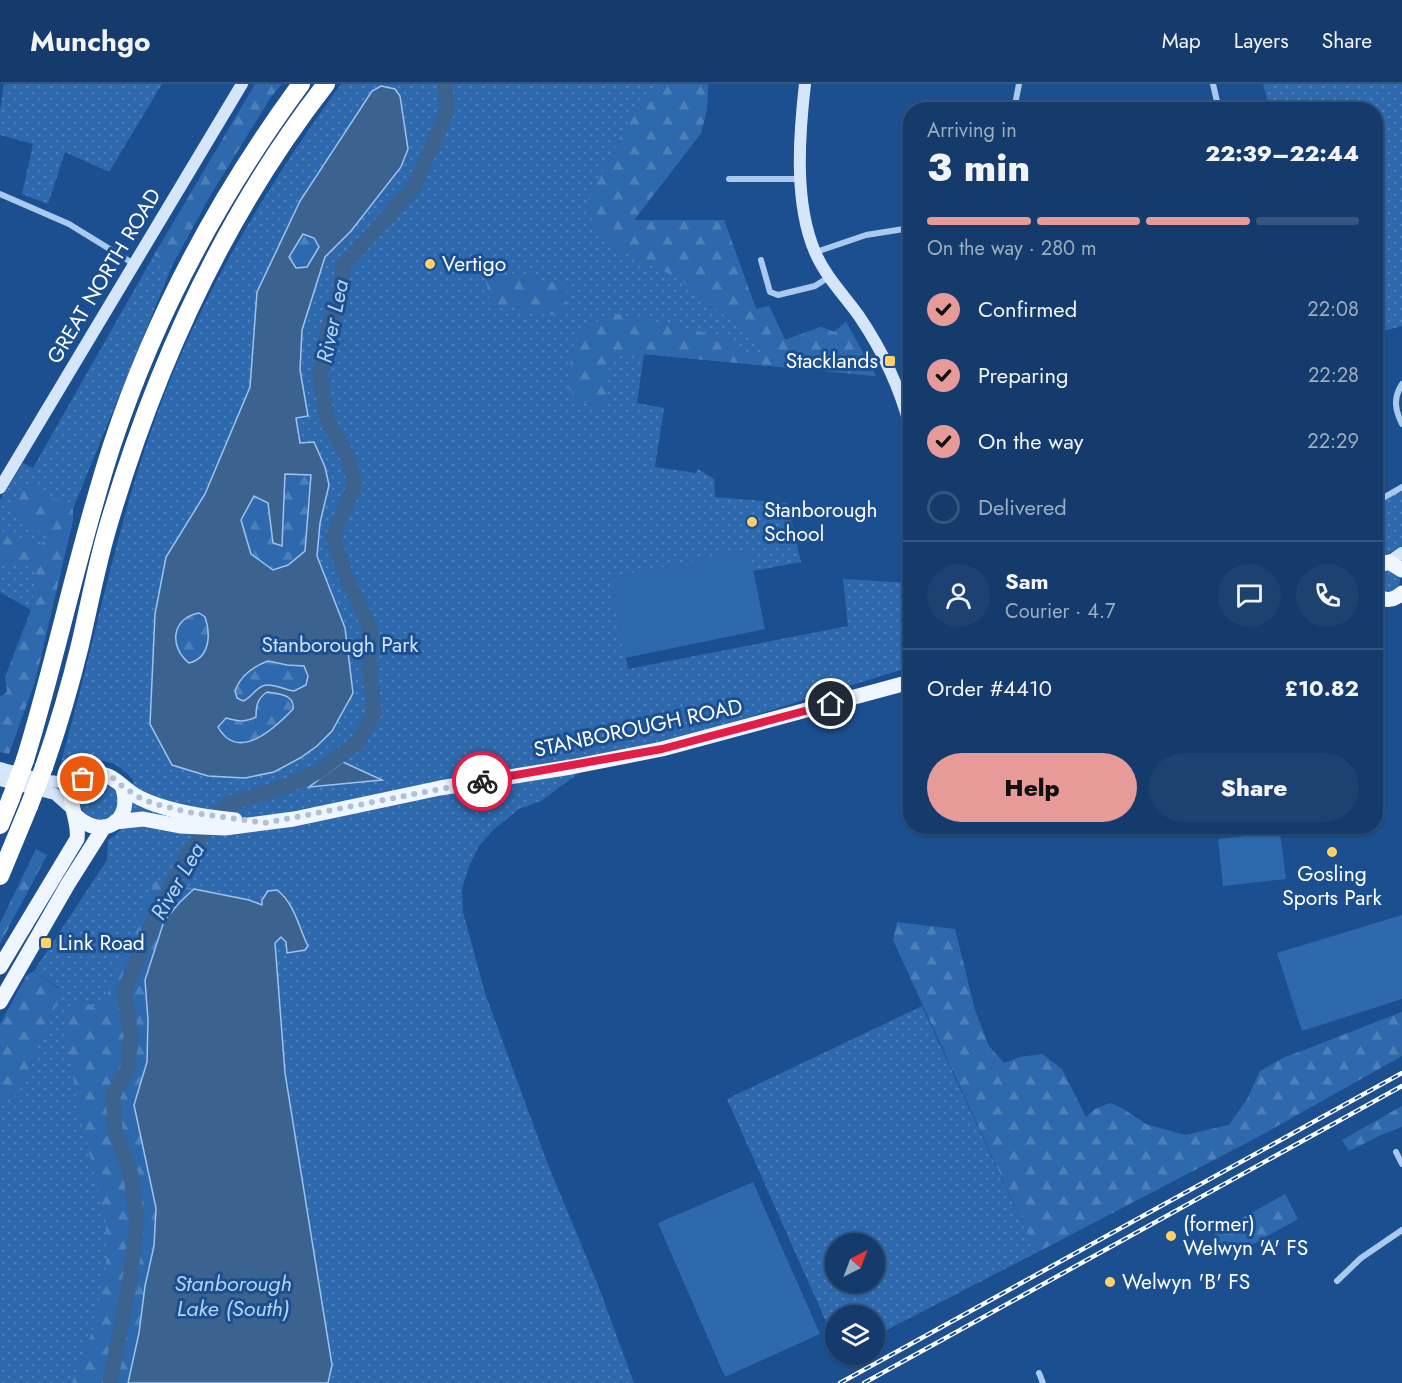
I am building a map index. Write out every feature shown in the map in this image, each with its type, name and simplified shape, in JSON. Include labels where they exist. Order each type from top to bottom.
[{"type":"highway","points":[[0,825],[25,760],[52,668],[99,486],[129,397],[149,347],[204,235],[255,150],[301,84]]},
{"type":"highway","points":[[0,876],[44,767],[68,691],[106,532],[135,441],[158,379],[187,311],[241,209],[326,84]]},
{"type":"main road","name":"GREAT NORTH ROAD","points":[[0,488],[242,84]]},
{"type":"main road","points":[[805,84],[800,154],[804,216],[815,252],[829,277],[872,337],[896,385],[903,406]]},
{"type":"main road","points":[[1389,566],[1402,553]]},
{"type":"main road","points":[[1383,600],[1390,600],[1402,594]]},
{"type":"main road","name":"STANBOROUGH ROAD","points":[[227,824],[265,823],[303,817],[440,788],[571,767],[662,749],[903,684]]},
{"type":"main road","points":[[0,768],[54,782],[69,783],[83,779]]},
{"type":"main road","points":[[0,968],[73,848],[78,832],[72,796],[74,789],[89,775],[102,774],[115,779],[122,786],[149,802],[227,824]]},
{"type":"main road","points":[[0,780],[55,794],[84,823],[94,827],[143,819],[180,826],[227,824]]},
{"type":"main road","points":[[0,1002],[68,884],[125,807],[122,786]]},
{"type":"street","points":[[1016,102],[1019,84]]},
{"type":"street","points":[[1213,84],[1218,102]]},
{"type":"street","points":[[729,179],[801,178]]},
{"type":"street","points":[[0,194],[69,224],[134,264]]},
{"type":"street","points":[[815,252],[866,235],[903,229]]},
{"type":"street","points":[[761,260],[770,292],[773,294],[778,295],[815,286],[829,277]]},
{"type":"street","points":[[1402,384],[1395,407],[1402,424]]},
{"type":"street","points":[[1383,498],[1402,487]]},
{"type":"street","points":[[1396,1152],[1402,1164]]},
{"type":"street","points":[[1337,1281],[1361,1258],[1402,1230]]},
{"type":"street","points":[[1038,1373],[1043,1383]]},
{"type":"green space","points":[[4,84],[162,84],[109,172],[65,152],[48,204],[22,194],[33,144],[0,135],[0,111]]},
{"type":"green space","points":[[255,84],[282,84],[271,97],[210,196],[172,266],[154,255]]},
{"type":"green space","name":"Stanborough Park","points":[[341,84],[708,84],[707,109],[701,133],[634,220],[724,220],[756,309],[769,306],[785,340],[821,327],[834,332],[846,322],[876,376],[644,354],[637,403],[664,408],[655,467],[696,473],[698,469],[714,479],[715,497],[787,503],[801,562],[753,571],[749,550],[609,578],[628,669],[848,626],[843,579],[903,583],[903,669],[666,743],[603,755],[541,801],[519,809],[493,830],[479,846],[469,866],[462,889],[463,912],[485,993],[547,1162],[598,1285],[634,1383],[0,1383],[0,1101],[18,1094],[59,988],[34,971],[107,860],[108,840],[122,828],[130,814],[132,798],[133,780],[109,762],[97,761],[58,772],[124,517],[167,387],[187,341],[232,252],[312,124]]},
{"type":"green space","points":[[663,84],[708,84],[707,109],[701,133],[634,220],[724,220],[756,309],[769,306],[785,340],[821,327],[834,332],[846,322],[876,376],[611,351],[604,409],[578,400],[567,386],[573,347],[582,331],[595,322],[617,314],[679,326],[724,338],[737,350],[766,357],[755,340],[678,278],[616,248],[593,224],[588,200],[635,108]]},
{"type":"green space","points":[[1263,84],[1402,84],[1402,326],[1383,331],[1383,102],[1268,102]]},
{"type":"green space","points":[[303,233],[314,238],[319,246],[307,267],[296,268],[289,258]]},
{"type":"green space","points":[[154,255],[172,266],[73,509],[39,556],[31,610],[0,592],[0,500],[23,463],[33,468]]},
{"type":"green space","points":[[483,266],[568,286],[564,317],[490,303]]},
{"type":"green space","points":[[285,474],[311,474],[305,551],[288,565],[273,570],[251,554],[241,520],[254,496],[268,503],[273,542]]},
{"type":"green space","points":[[24,483],[73,509],[73,521],[35,682],[9,754],[0,752],[0,697],[7,692],[5,677],[31,610],[37,567],[0,565],[0,530],[39,546],[47,538],[11,507]]},
{"type":"green space","points":[[1402,490],[1402,547],[1383,556],[1383,501]]},
{"type":"green space","points":[[749,549],[765,629],[625,658],[609,578]]},
{"type":"green space","points":[[1383,570],[1393,570],[1399,576],[1397,590],[1383,592]]},
{"type":"green space","points":[[199,613],[205,617],[207,624],[207,644],[201,656],[189,663],[178,649],[176,634],[183,621]]},
{"type":"green space","points":[[268,661],[304,666],[308,676],[306,685],[294,691],[270,684],[246,700],[237,698],[235,691],[244,676]]},
{"type":"green space","points":[[267,692],[289,698],[293,709],[267,733],[256,739],[236,742],[226,737],[218,727],[227,718],[241,721],[256,717],[259,700]]},
{"type":"green space","points":[[99,782],[113,787],[118,801],[113,815],[99,820],[85,815],[80,801],[85,787]]},
{"type":"green space","points":[[1280,834],[1286,879],[1223,886],[1218,839]]},
{"type":"green space","points":[[36,849],[47,855],[0,944],[0,923]]},
{"type":"green space","points":[[156,879],[194,889],[180,902],[145,980],[148,1020],[147,1062],[134,1105],[156,1208],[154,1246],[128,1383],[72,1383],[93,1329],[106,1266],[107,1240],[105,1217],[77,1103],[66,1024],[72,1004],[79,1000],[102,1010],[116,971]]},
{"type":"green space","points":[[1402,915],[1402,999],[1302,1031],[1277,953]]},
{"type":"green space","points":[[897,922],[955,929],[975,1010],[989,1046],[1004,1063],[1020,1057],[1042,1054],[1062,1069],[1086,1117],[1095,1109],[1110,1103],[1146,1124],[1185,1135],[1229,1125],[1247,1099],[1260,1071],[1283,1058],[1402,1012],[1402,1056],[1258,1137],[1036,1253],[893,940]]},
{"type":"green space","points":[[34,971],[59,989],[60,996],[18,1094],[0,1101],[0,1024],[27,975]]},
{"type":"green space","points":[[922,1006],[1036,1253],[885,1331],[885,1305],[825,1305],[825,1320],[727,1099]]},
{"type":"green space","points":[[1402,1106],[1402,1127],[1349,1151],[1342,1140]]},
{"type":"green space","points":[[753,1182],[820,1334],[725,1377],[658,1223]]},
{"type":"green space","points":[[1285,1194],[1298,1219],[1227,1259],[1214,1234]]},
{"type":"water","points":[[381,86],[395,89],[400,96],[408,149],[401,167],[351,231],[325,257],[302,330],[300,370],[308,416],[296,418],[300,443],[314,442],[325,467],[329,485],[320,523],[317,556],[345,628],[353,693],[332,731],[300,758],[274,772],[245,778],[208,776],[172,765],[150,724],[155,614],[166,557],[205,494],[250,387],[257,292],[300,201],[372,91]],"holes":[[[303,234],[314,238],[319,247],[307,267],[296,268],[289,257]],[[285,474],[311,475],[305,551],[288,565],[273,570],[251,554],[241,520],[254,496],[268,503],[273,543],[282,546]],[[199,613],[205,617],[208,638],[205,651],[189,663],[178,649],[176,634],[178,627],[190,616]],[[268,661],[304,666],[308,676],[306,685],[294,691],[266,685],[243,701],[237,698],[235,691],[240,681]],[[267,692],[285,696],[291,700],[293,709],[267,733],[256,739],[236,742],[226,737],[218,727],[226,718],[241,721],[256,717],[261,697]]]},
{"type":"water","points":[[343,762],[382,780],[309,787]]},
{"type":"water","name":"Stanborough Lake (South)","points":[[194,889],[249,900],[262,905],[262,900],[268,891],[277,890],[292,909],[308,946],[305,950],[287,953],[286,942],[281,937],[275,943],[285,1073],[332,1365],[328,1383],[128,1383],[154,1246],[156,1208],[134,1105],[147,1062],[148,1020],[145,980],[164,921]]},
{"type":"waterway","name":"River Lea","points":[[110,1383],[130,1279],[137,1222],[131,1175],[115,1129],[113,1095],[128,1068],[131,1035],[124,991],[158,911],[190,851],[228,804],[283,787],[318,772],[358,742],[374,713],[369,664],[370,628],[346,577],[333,537],[355,484],[348,457],[327,420],[320,375],[331,318],[339,300],[343,266],[414,187],[447,111],[445,84]]},
{"type":"waterway","name":"River Lea","points":[[103,1383],[111,1375]]},
{"type":"railway","points":[[840,1383],[1402,1073]]},
{"type":"railway","points":[[864,1383],[1402,1086]]},
{"type":"way so far","points":[[83,779],[89,775],[102,774],[115,779],[140,798],[155,804],[188,812],[265,823],[482,781]]},
{"type":"place","name":"Vertigo","points":[[430,264]]},
{"type":"place","name":"Stacklands","points":[[890,361]]},
{"type":"place","name":"Stanborough School","points":[[752,522]]},
{"type":"place","name":"Gosling Sports Park","points":[[1332,852]]},
{"type":"place","name":"Link Road","points":[[46,943]]},
{"type":"place","name":"(former) Welwyn 'A' FS","points":[[1171,1236]]},
{"type":"place","name":"Welwyn 'B' FS","points":[[1110,1282]]},
{"type":"route","points":[[482,781],[662,749],[831,704]]}]
